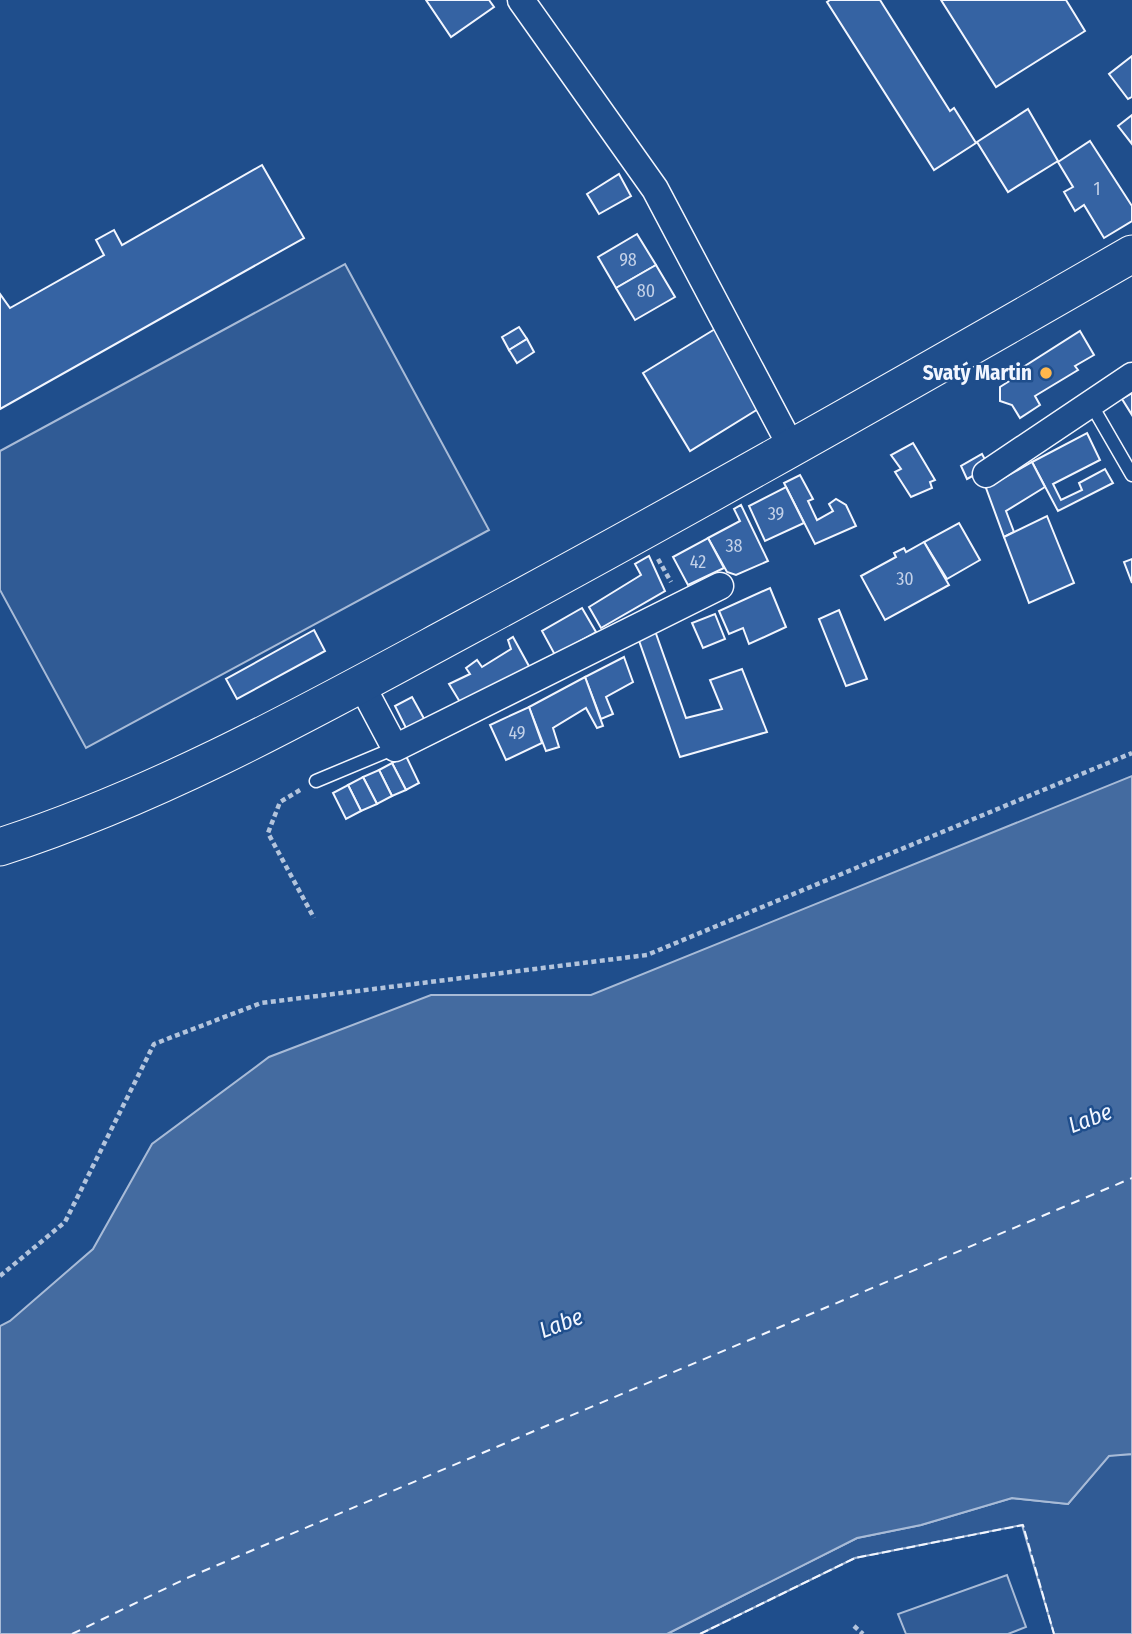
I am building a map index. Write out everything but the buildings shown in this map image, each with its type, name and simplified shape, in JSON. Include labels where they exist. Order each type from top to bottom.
[{"type":"street","points":[[521,0],[655,189],[793,450]]},
{"type":"street","points":[[0,847],[162,785],[361,684],[793,450],[1132,254]]},
{"type":"street","points":[[986,474],[1132,376]]},
{"type":"street","points":[[361,684],[396,748],[720,586]]},
{"type":"lane","points":[[1091,404],[1132,474]]},
{"type":"lane","points":[[316,781],[396,748]]},
{"type":"path","points":[[620,545],[628,558],[651,547],[683,604]]},
{"type":"path","points":[[0,1276],[65,1222],[154,1044],[261,1003],[647,955],[1132,753]]},
{"type":"path","points":[[314,918],[268,833],[280,802],[316,781]]},
{"type":"path","points":[[854,1626],[863,1634]]},
{"type":"shaded area","points":[[345,264],[489,530],[86,748],[0,590],[0,451]]},
{"type":"shaded area","points":[[1132,1454],[1132,1634],[1054,1634],[1022,1525],[855,1558],[700,1634],[667,1634],[857,1538],[921,1525],[1012,1498],[1068,1504],[1109,1455]]},
{"type":"shaded area","points":[[1007,1575],[1026,1627],[1008,1634],[906,1634],[898,1614]]},
{"type":"water","name":"Labe","points":[[1132,776],[1132,1454],[1109,1456],[1068,1504],[1012,1498],[921,1525],[857,1538],[667,1634],[0,1634],[0,1326],[10,1321],[93,1249],[152,1144],[269,1057],[431,995],[591,995]]},
{"type":"ferry route","points":[[72,1634],[187,1578],[1132,1178]]},
{"type":"fence","points":[[700,1634],[855,1558],[1023,1525],[1054,1634]]},
{"type":"place","name":"Svatý Martin","points":[[1046,373]]}]
